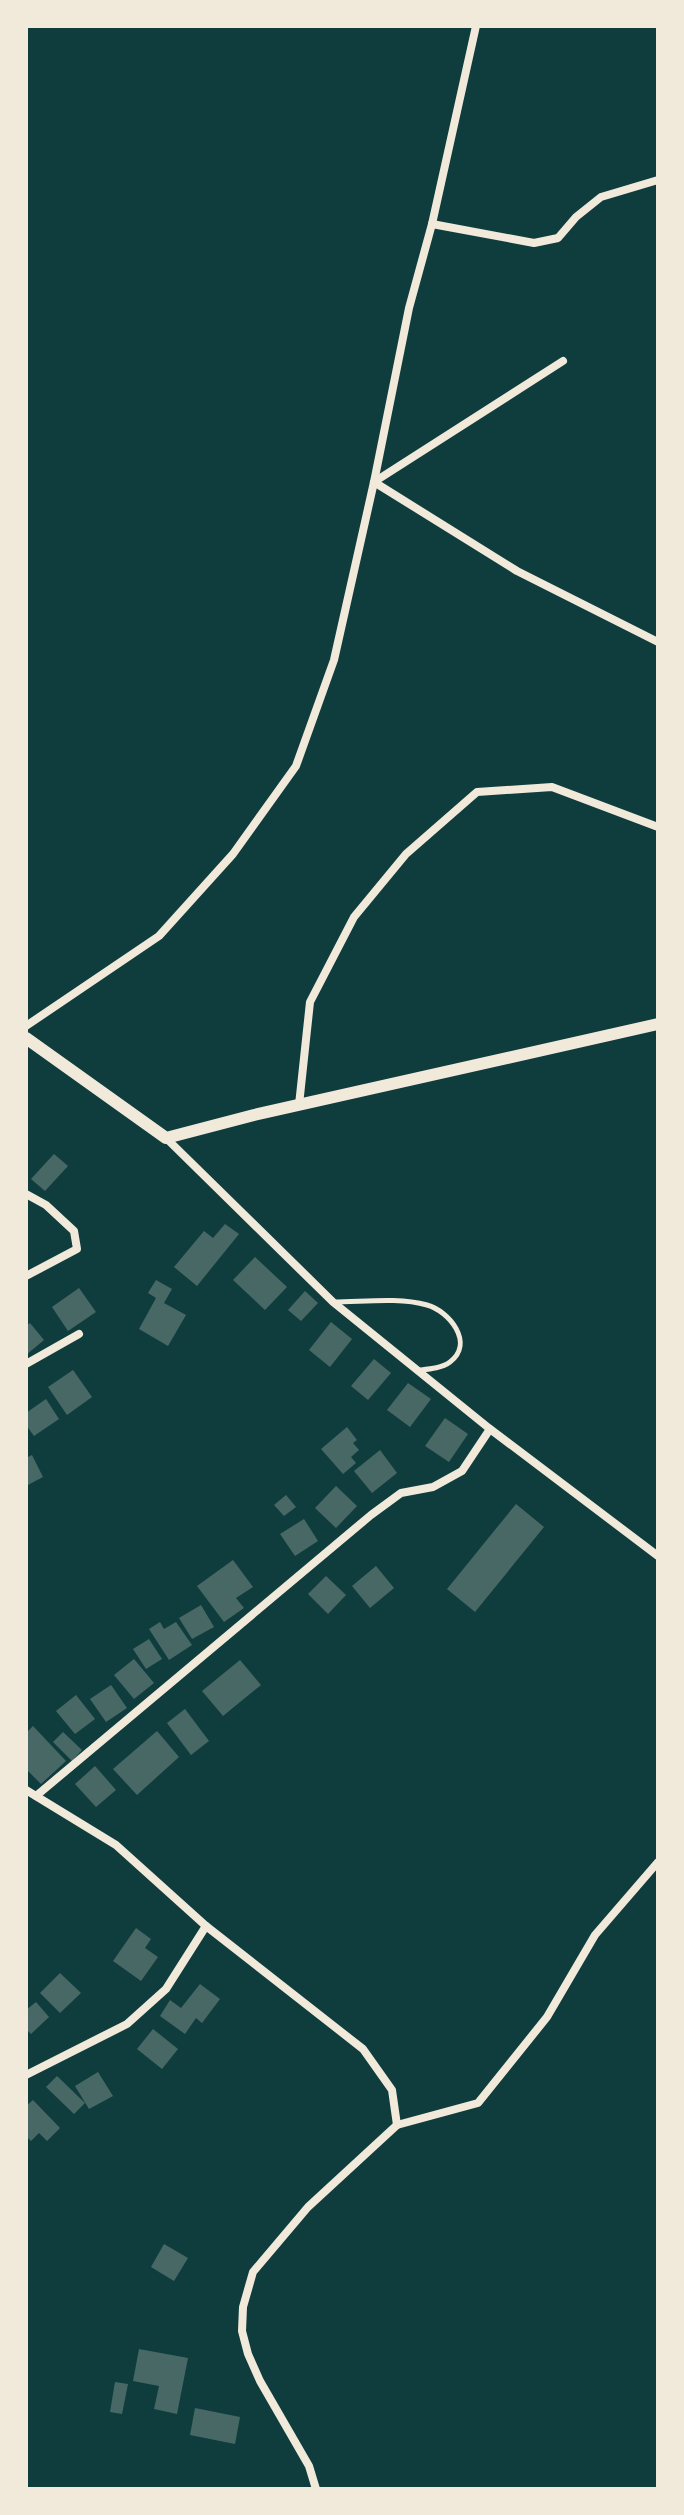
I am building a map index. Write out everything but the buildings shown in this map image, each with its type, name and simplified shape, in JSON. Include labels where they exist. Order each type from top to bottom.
[{"type":"street","points":[[26,1026],[159,936],[233,854],[296,766],[334,660],[409,308],[432,224],[476,26]]},
{"type":"street","points":[[432,224],[534,243],[558,238],[576,217],[601,197],[658,180]]},
{"type":"street","points":[[374,482],[563,361]]},
{"type":"street","points":[[374,482],[517,571],[658,642]]},
{"type":"street","points":[[299,1105],[310,1002],[354,917],[406,854],[477,792],[552,787],[658,827]]},
{"type":"street","points":[[166,1138],[658,1024]]},
{"type":"street","points":[[26,1038],[166,1138],[333,1302],[490,1429],[658,1556]]},
{"type":"street","points":[[26,1194],[46,1205],[74,1231],[77,1249],[26,1276]]},
{"type":"street","points":[[26,1364],[79,1334]]},
{"type":"street","points":[[36,1796],[371,1515],[401,1493],[433,1487],[462,1471],[490,1429]]},
{"type":"street","points":[[26,1790],[116,1845],[206,1926],[363,2049],[392,2090],[397,2125]]},
{"type":"street","points":[[316,2489],[309,2466],[248,2354],[242,2331],[243,2307],[253,2272],[308,2207],[397,2125],[478,2103],[547,2017],[595,1935],[658,1862]]},
{"type":"street","points":[[26,2075],[127,2024],[166,1989],[206,1926]]},
{"type":"lane","points":[[333,1302],[410,1302],[443,1312],[457,1330],[458,1350],[447,1364],[419,1370]]}]
